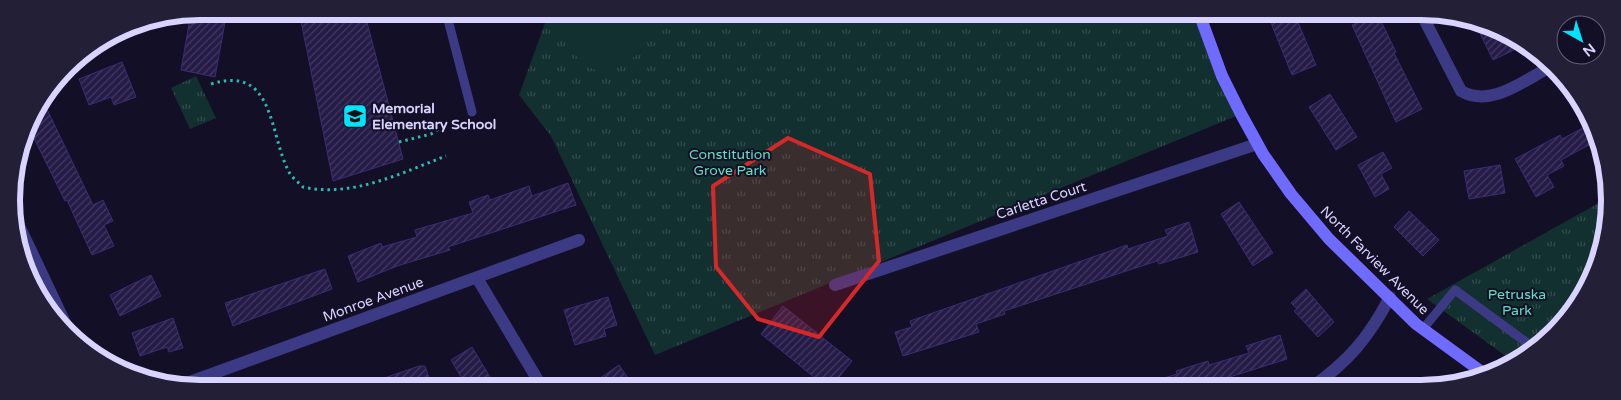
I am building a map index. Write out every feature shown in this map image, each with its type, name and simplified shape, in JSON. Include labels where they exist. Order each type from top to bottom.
[{"type":"street","name":"North Farview Avenue","points":[[1202,20],[1222,76],[1257,144],[1290,194],[1329,239],[1423,329],[1479,370]]},
{"type":"street","points":[[1425,20],[1461,91],[1469,95],[1482,98],[1494,96],[1545,70]]},
{"type":"street","name":"Carletta Court","points":[[835,285],[1257,144]]},
{"type":"street","points":[[23,234],[61,315]]},
{"type":"street","name":"Monroe Avenue","points":[[195,380],[579,240]]},
{"type":"street","points":[[476,278],[538,380]]},
{"type":"street","points":[[1322,380],[1337,369],[1357,349],[1374,326],[1390,297]]},
{"type":"lane","points":[[448,20],[472,112]]},
{"type":"lane","points":[[1423,329],[1455,290],[1529,344]]},
{"type":"path","points":[[211,84],[225,79],[247,82],[258,93],[271,117],[288,170],[303,187],[336,191],[365,185],[446,156]]},
{"type":"path","points":[[399,142],[430,134],[440,128]]},
{"type":"highlighted area","points":[[788,138],[870,174],[879,261],[819,337],[758,319],[716,267],[713,186]]},
{"type":"green space","name":"Constitution Grove Park","points":[[546,20],[1202,20],[1241,114],[655,355],[551,136],[519,95]]},
{"type":"green space","points":[[557,20],[651,20],[650,32],[644,47],[630,60],[612,69],[593,69],[585,65],[580,61]]},
{"type":"green space","points":[[196,76],[216,118],[190,129],[171,88]]},
{"type":"green space","name":"Petruska Park","points":[[1601,202],[1595,247],[1577,290],[1564,310],[1540,335],[1511,356],[1508,358],[1427,299]]},
{"type":"building","points":[[190,20],[225,20],[215,77],[181,70]]},
{"type":"building","name":"Memorial Elementary School","points":[[301,20],[366,20],[403,159],[333,181]]},
{"type":"building","points":[[1270,20],[1297,20],[1316,65],[1292,75]]},
{"type":"building","points":[[1362,20],[1380,20],[1396,52],[1394,53],[1422,109],[1396,122],[1352,25]]},
{"type":"building","points":[[1478,30],[1518,48],[1493,60]]},
{"type":"building","points":[[122,62],[136,97],[114,105],[111,97],[89,105],[79,79]]},
{"type":"building","points":[[1330,94],[1357,137],[1336,150],[1309,107]]},
{"type":"building","points":[[46,107],[93,205],[103,200],[113,221],[104,225],[114,246],[92,255],[67,200],[65,201],[33,135]]},
{"type":"building","points":[[1585,127],[1592,143],[1561,160],[1564,166],[1547,175],[1554,187],[1536,197],[1515,159],[1560,135],[1562,139]]},
{"type":"building","points":[[1383,152],[1392,168],[1381,174],[1389,189],[1375,197],[1358,165]]},
{"type":"building","points":[[1500,165],[1505,193],[1469,199],[1464,171]]},
{"type":"building","points":[[568,183],[576,205],[448,247],[450,250],[397,266],[358,282],[348,256],[381,243],[382,247],[417,237],[415,230],[473,213],[469,202],[488,195],[490,200],[529,186],[532,196]]},
{"type":"building","points":[[1239,202],[1273,253],[1253,266],[1221,214]]},
{"type":"building","points":[[1409,211],[1439,240],[1423,256],[1394,227]]},
{"type":"building","points":[[1189,222],[1198,252],[1159,264],[1157,261],[1004,311],[1005,314],[976,324],[979,332],[903,356],[895,332],[912,327],[910,321],[1127,245],[1128,249],[1168,236],[1165,230]]},
{"type":"building","points":[[325,269],[332,289],[233,326],[225,303]]},
{"type":"building","points":[[151,275],[161,296],[120,316],[110,295]]},
{"type":"building","points":[[1306,289],[1334,322],[1318,337],[1294,311],[1297,309],[1291,303]]},
{"type":"building","points":[[608,297],[617,325],[604,329],[606,336],[575,345],[564,310]]},
{"type":"building","points":[[783,306],[852,361],[837,380],[813,380],[815,378],[761,334]]},
{"type":"building","points":[[173,318],[183,348],[169,352],[167,347],[140,356],[132,333]]},
{"type":"building","points":[[1280,335],[1287,359],[1220,380],[1158,380],[1177,374],[1176,371],[1208,361],[1209,365],[1249,353],[1246,346]]},
{"type":"building","points":[[472,347],[492,380],[463,380],[451,360]]},
{"type":"building","points":[[619,365],[629,380],[597,380]]},
{"type":"building","points":[[419,366],[425,366],[430,380],[378,380]]},
{"type":"place","name":"Memorial Elementary School","points":[[355,116]]}]
